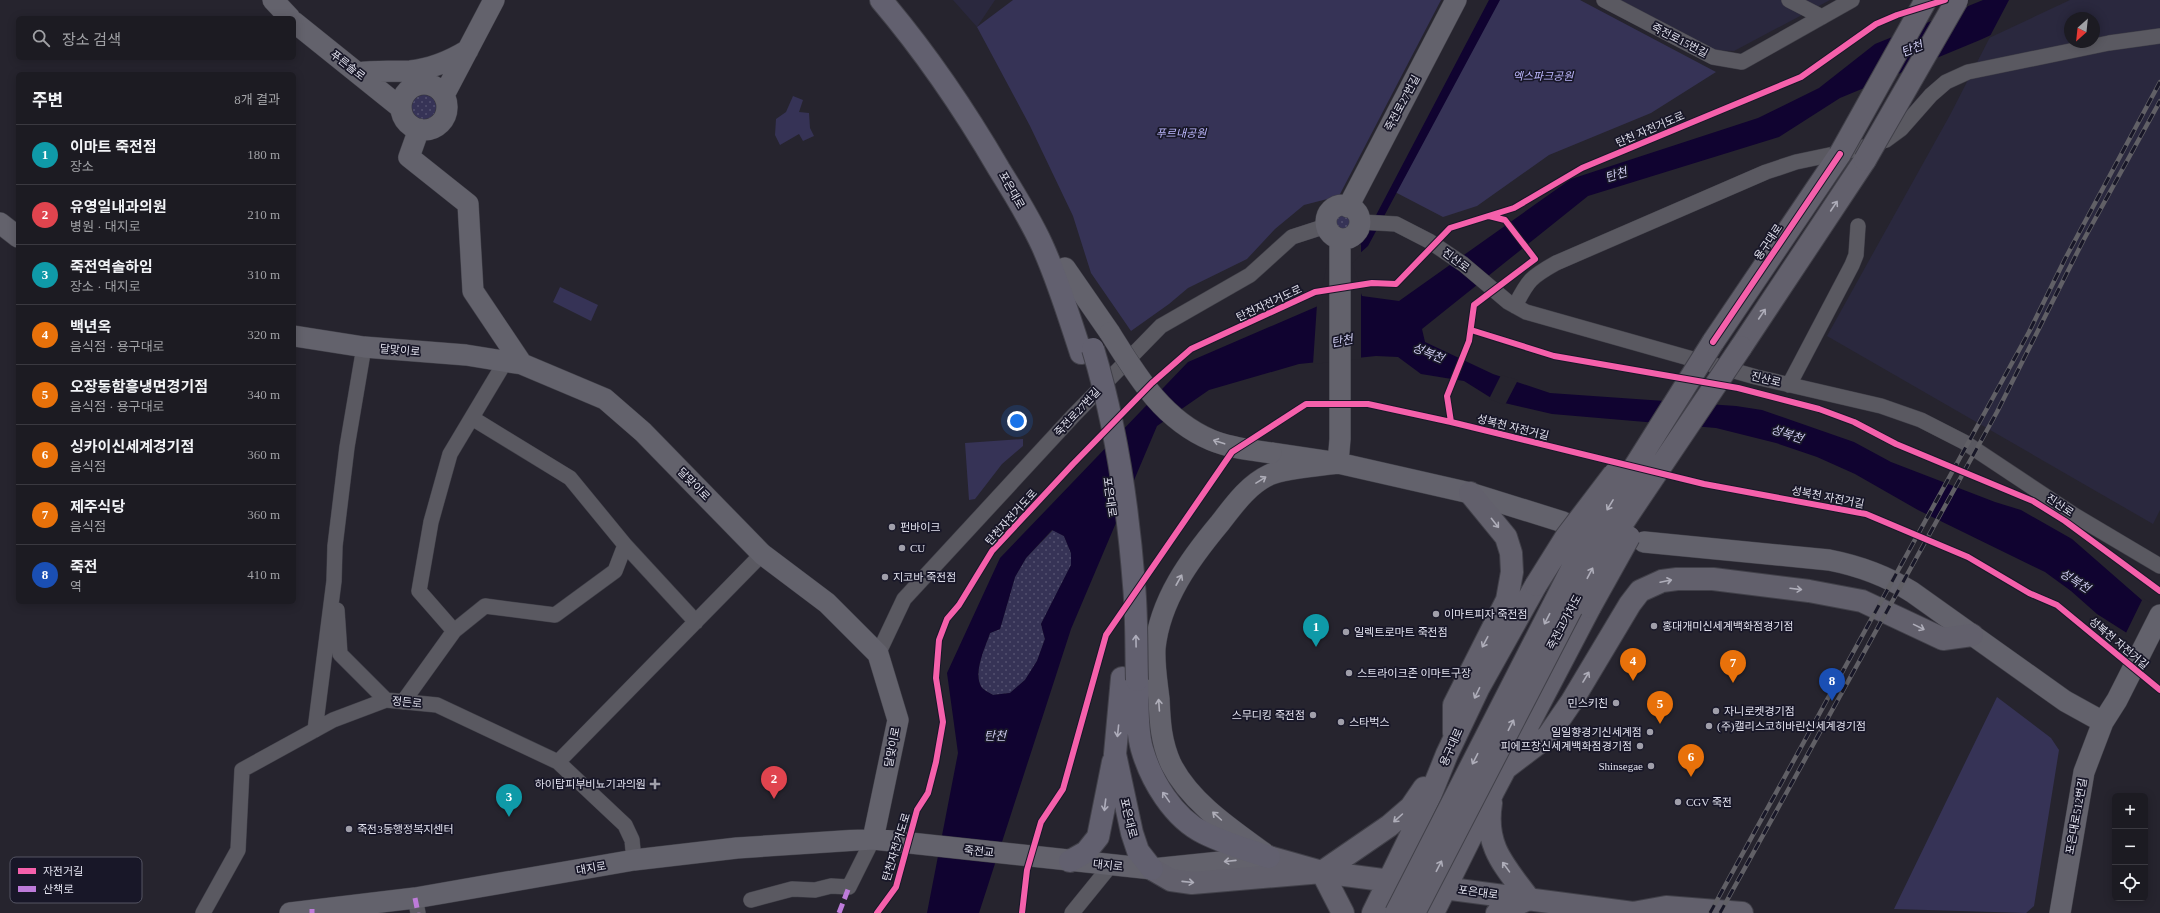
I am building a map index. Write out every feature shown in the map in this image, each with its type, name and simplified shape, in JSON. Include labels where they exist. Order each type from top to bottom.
[{"type":"highway","name":"포은대로","points":[[881,0],[910,34],[964,110],[1018,201],[1042,244],[1057,283],[1087,351]]},
{"type":"highway","name":"포은대로","points":[[899,0],[920,24],[974,101],[1045,222],[1065,268],[1087,351],[1112,510],[1130,679],[1142,748],[1154,780],[1173,807],[1188,822],[1202,832],[1269,857]]},
{"type":"highway","name":"포은대로","points":[[1130,679],[1115,754],[1132,832],[1138,851],[1152,869]]},
{"type":"highway","points":[[1067,860],[1086,852],[1098,837],[1107,784],[1115,754]]},
{"type":"main road","name":"용구대로","points":[[1373,913],[1430,796],[1451,747],[1506,637],[1536,585],[1566,537],[1713,342],[1840,154],[1926,0]]},
{"type":"main road","points":[[1433,913],[1493,792],[1590,607],[1741,346],[1865,160],[1957,0]]},
{"type":"main road","name":"죽전고가차도","points":[[1396,913],[1578,557],[1713,342]]},
{"type":"main road","name":"죽전고가차도","points":[[1414,913],[1593,567],[1741,346]]},
{"type":"main road","points":[[1342,913],[1322,872],[1374,838],[1411,807],[1451,747],[1454,705],[1470,670],[1507,600],[1512,572],[1511,553],[1506,537],[1470,493]]},
{"type":"main road","points":[[1506,768],[1548,736],[1572,700],[1630,604],[1640,591],[1662,581],[1677,579],[1713,579],[1809,591],[1862,602],[1943,639],[1972,635]]},
{"type":"main road","points":[[1493,792],[1489,819],[1490,836],[1503,863],[1529,899],[1497,913]]},
{"type":"main road","points":[[1430,796],[1433,804],[1441,812],[1452,818],[1463,820],[1483,812]]},
{"type":"main road","name":"포은대로","points":[[1269,857],[1322,872],[1633,913],[1666,907],[1742,913]]},
{"type":"main road","name":"포은대로","points":[[1152,869],[1171,880],[1192,884],[1322,872]]},
{"type":"street","points":[[273,0],[288,16]]},
{"type":"street","points":[[444,95],[494,0]]},
{"type":"street","name":"죽전로27번길","points":[[1361,217],[1456,0]]},
{"type":"street","name":"죽전로15번길","points":[[1604,0],[1713,57],[1742,62],[1852,0]]},
{"type":"street","points":[[1789,0],[1822,17]]},
{"type":"street","name":"푸른솔로","points":[[296,24],[401,108]]},
{"type":"street","points":[[1520,309],[1526,283],[1535,274],[1556,263],[1766,172],[1796,162],[1858,149],[1886,140],[1901,129],[1931,95],[1946,82],[1968,72],[2109,43],[2160,36]]},
{"type":"street","points":[[358,73],[375,70],[411,71],[447,63],[468,50]]},
{"type":"street","points":[[422,84],[432,85],[444,95],[447,104],[446,114],[443,121],[436,127],[426,130],[419,129],[407,121],[401,108],[403,99],[413,87],[422,84]]},
{"type":"street","points":[[419,129],[409,158],[468,204],[473,291],[513,363],[472,418],[450,454],[431,522],[419,591],[454,631]]},
{"type":"street","points":[[1335,240],[1350,238],[1356,235],[1359,230],[1361,217],[1347,205],[1341,204],[1327,214],[1335,240],[1340,439],[1338,463]]},
{"type":"street","name":"진산로","points":[[1361,217],[1396,224],[1429,241],[1463,264],[1492,290],[1520,309],[1666,353],[1790,385],[1881,406],[1921,420],[1964,442],[2074,515],[2160,566]]},
{"type":"street","points":[[0,223],[16,235]]},
{"type":"street","points":[[1790,385],[1852,265],[1856,255],[1858,226]]},
{"type":"street","name":"죽전로27번길","points":[[878,654],[904,599],[1074,415],[1161,326],[1250,275],[1292,237],[1335,240]]},
{"type":"street","points":[[1065,268],[1143,384],[1167,412],[1183,426],[1211,440],[1231,446],[1338,463],[1470,493],[1563,522]]},
{"type":"street","name":"달맞이로","points":[[296,336],[364,347],[466,355],[513,363],[605,399],[643,432],[762,554],[827,603],[878,654],[898,720],[873,839]]},
{"type":"street","points":[[315,730],[334,581],[335,546],[346,447],[364,347]]},
{"type":"street","points":[[472,418],[570,478],[625,545],[696,622]]},
{"type":"street","points":[[1269,857],[1230,828],[1194,796],[1172,765],[1162,742],[1155,647],[1162,616],[1173,590],[1185,568],[1235,503],[1252,486],[1270,474],[1338,463]]},
{"type":"street","points":[[1644,542],[1829,560],[1859,566],[1896,582],[1949,616],[1972,635],[2065,701],[2103,722]]},
{"type":"street","points":[[403,702],[454,631],[485,606],[555,615],[615,571],[625,545]]},
{"type":"street","points":[[558,762],[762,554]]},
{"type":"street","points":[[334,581],[340,654],[386,700]]},
{"type":"street","name":"포은대로512번길","points":[[2060,913],[2084,772],[2103,722],[2117,700],[2160,615]]},
{"type":"street","name":"정든로","points":[[203,913],[225,876],[238,850],[242,770],[333,720],[386,700],[437,706],[558,762],[625,825],[632,840],[634,860]]},
{"type":"street","points":[[751,900],[792,889],[815,890],[831,886],[849,887],[873,839]]},
{"type":"street","name":"대지로","points":[[290,913],[417,905],[634,860],[737,848],[873,839],[894,841]]},
{"type":"street","name":"죽전교","points":[[894,841],[1067,860]]},
{"type":"street","name":"대지로","points":[[1067,860],[1152,869],[1269,857]]},
{"type":"street","points":[[1072,913],[1111,865]]},
{"type":"shaded area","points":[[953,0],[995,0],[977,27]]},
{"type":"shaded area","points":[[1615,0],[1830,0],[1734,51],[1710,50]]},
{"type":"shaded area","points":[[2009,0],[2160,0],[2160,510],[2153,524],[1827,336],[1950,115]]},
{"type":"green space","name":"푸르내공원","points":[[1013,0],[1441,0],[1339,196],[1304,205],[1275,229],[1247,259],[1188,288],[1169,304],[1131,331],[1091,273],[1073,216],[1030,126],[977,27]]},
{"type":"green space","name":"엑스파크공원","points":[[1497,0],[1580,0],[1716,72],[1651,113],[1549,155],[1477,206],[1443,217],[1395,192]]},
{"type":"green space","points":[[419,95],[429,95],[436,102],[436,112],[429,119],[419,119],[412,112],[412,102]]},
{"type":"green space","points":[[793,96],[803,100],[799,112],[809,113],[810,128],[814,136],[803,141],[799,134],[780,145],[775,135],[776,119],[786,112]]},
{"type":"green space","points":[[1340,214],[1346,214],[1351,219],[1349,228],[1346,230],[1340,230],[1335,225],[1335,219]]},
{"type":"green space","points":[[560,287],[598,305],[591,321],[553,302]]},
{"type":"green space","points":[[1023,439],[1023,446],[1002,464],[975,499],[969,500],[965,443]]},
{"type":"green space","points":[[1053,530],[1064,536],[1071,553],[1071,565],[1041,624],[1045,639],[1037,661],[1025,680],[1010,693],[993,695],[982,688],[978,676],[980,661],[985,646],[990,633],[1000,629],[1015,577],[1026,558]]},
{"type":"green space","points":[[1997,697],[2051,738],[2059,750],[2034,906],[2026,913],[1894,909]]},
{"type":"water","name":"탄천","points":[[1489,0],[1500,0],[1368,246],[1350,262],[1362,296],[1399,301],[1571,179],[1758,118],[1819,88],[1875,44],[1983,0],[2068,0],[1980,40],[1840,98],[1779,137],[1588,196],[1422,329],[1425,342],[1493,374],[1550,393],[1736,406],[1762,410],[1854,442],[1891,462],[1995,502],[2021,510],[2072,539],[2143,601],[2130,635],[2097,614],[2071,591],[2045,572],[1918,510],[1855,474],[1817,457],[1776,443],[1716,428],[1552,414],[1496,401],[1464,381],[1421,374],[1398,357],[1376,356],[1299,364],[1209,390],[1157,426],[1071,629],[979,913],[927,913],[958,753],[947,673],[1000,558],[1188,362],[1325,303],[1331,256],[1363,240]],"holes":[[[1052,530],[1064,536],[1071,553],[1071,565],[1041,624],[1045,639],[1037,661],[1025,680],[1010,693],[993,695],[982,688],[979,682],[978,676],[980,661],[990,633],[1000,629],[1015,577],[1026,558]]]},
{"type":"pier","points":[[2009,0],[2070,0],[1989,38]]},
{"type":"pier","points":[[1361,244],[1361,255],[1352,263],[1361,287],[1361,359],[1313,364],[1317,304],[1323,302],[1322,288],[1328,259]]},
{"type":"pier","points":[[1501,375],[1518,380],[1505,405],[1489,399]]},
{"type":"pier","points":[[2143,598],[2160,609],[2160,655],[2125,635]]},
{"type":"railway","points":[[1710,913],[2029,332],[2065,259],[2160,82]]},
{"type":"railway","points":[[1720,913],[1997,412],[2083,241],[2160,101]]},
{"type":"marked path","points":[[839,913],[849,887]]},
{"type":"marked path","points":[[415,898],[418,913]]},
{"type":"cycle path","name":"탄천 자전거도로","points":[[877,913],[896,887],[917,810],[928,793],[936,762],[943,722],[936,678],[939,640],[947,619],[959,605],[992,551],[1073,464],[1152,383],[1191,349],[1315,292],[1372,283],[1396,284],[1450,228],[1514,208],[1582,168],[1801,77],[1876,24],[1897,15],[1945,0]]},
{"type":"cycle path","points":[[1713,342],[1840,154]]},
{"type":"cycle path","points":[[1451,422],[1447,396],[1469,341],[1474,305],[1535,259],[1505,220],[1489,216]]},
{"type":"cycle path","points":[[1471,330],[1554,356],[1738,388],[1819,409],[1854,422],[1896,444],[2033,501],[2065,521],[2160,591]]},
{"type":"cycle path","name":"성복천 자전거길","points":[[1022,913],[1027,870],[1041,822],[1063,789],[1106,635],[1232,452],[1306,404],[1368,404],[1451,422],[1704,484],[1866,514],[1968,557],[2029,593],[2057,605],[2160,690]]},
{"type":"place","name":"펀바이크","points":[[892,527]]},
{"type":"place","name":"CU","points":[[902,548]]},
{"type":"place","name":"지코바 죽전점","points":[[885,577]]},
{"type":"place","name":"이마트피자 죽전점","points":[[1436,614]]},
{"type":"place","name":"홍대개미신세계백화점경기점","points":[[1654,626]]},
{"type":"place","name":"일렉트로마트 죽전점","points":[[1346,632]]},
{"type":"place","name":"이마트 죽전점","points":[[1316,647]]},
{"type":"place","name":"스트라이크존 이마트구장","points":[[1349,673]]},
{"type":"place","name":"백년옥","points":[[1633,681]]},
{"type":"place","name":"제주식당","points":[[1733,683]]},
{"type":"place","name":"죽전","points":[[1832,701]]},
{"type":"place","name":"민스키친","points":[[1616,703]]},
{"type":"place","name":"자니로켓경기점","points":[[1716,711]]},
{"type":"place","name":"스무디킹 죽전점","points":[[1313,715]]},
{"type":"place","name":"스타벅스","points":[[1341,722]]},
{"type":"place","name":"오장동함흥냉면경기점","points":[[1660,724]]},
{"type":"place","name":"(주)캘리스코히바린신세계경기점","points":[[1709,726]]},
{"type":"place","name":"일일향경기신세계점","points":[[1650,732]]},
{"type":"place","name":"피에프창신세계백화점경기점","points":[[1640,746]]},
{"type":"place","name":"Shinsegae","points":[[1651,766]]},
{"type":"place","name":"싱카이신세계경기점","points":[[1691,777]]},
{"type":"place","name":"하이탑피부비뇨기과의원","points":[[655,784]]},
{"type":"place","name":"유영일내과의원","points":[[774,799]]},
{"type":"place","name":"CGV 죽전","points":[[1678,802]]},
{"type":"place","name":"죽전역솔하임","points":[[509,817]]},
{"type":"place","name":"죽전3동행정복지센터","points":[[349,829]]},
{"type":"water label","name":"성복천","points":[[1428,353]]},
{"type":"water label","name":"성복천","points":[[1787,434]]},
{"type":"water label","name":"성복천","points":[[2075,581]]}]
